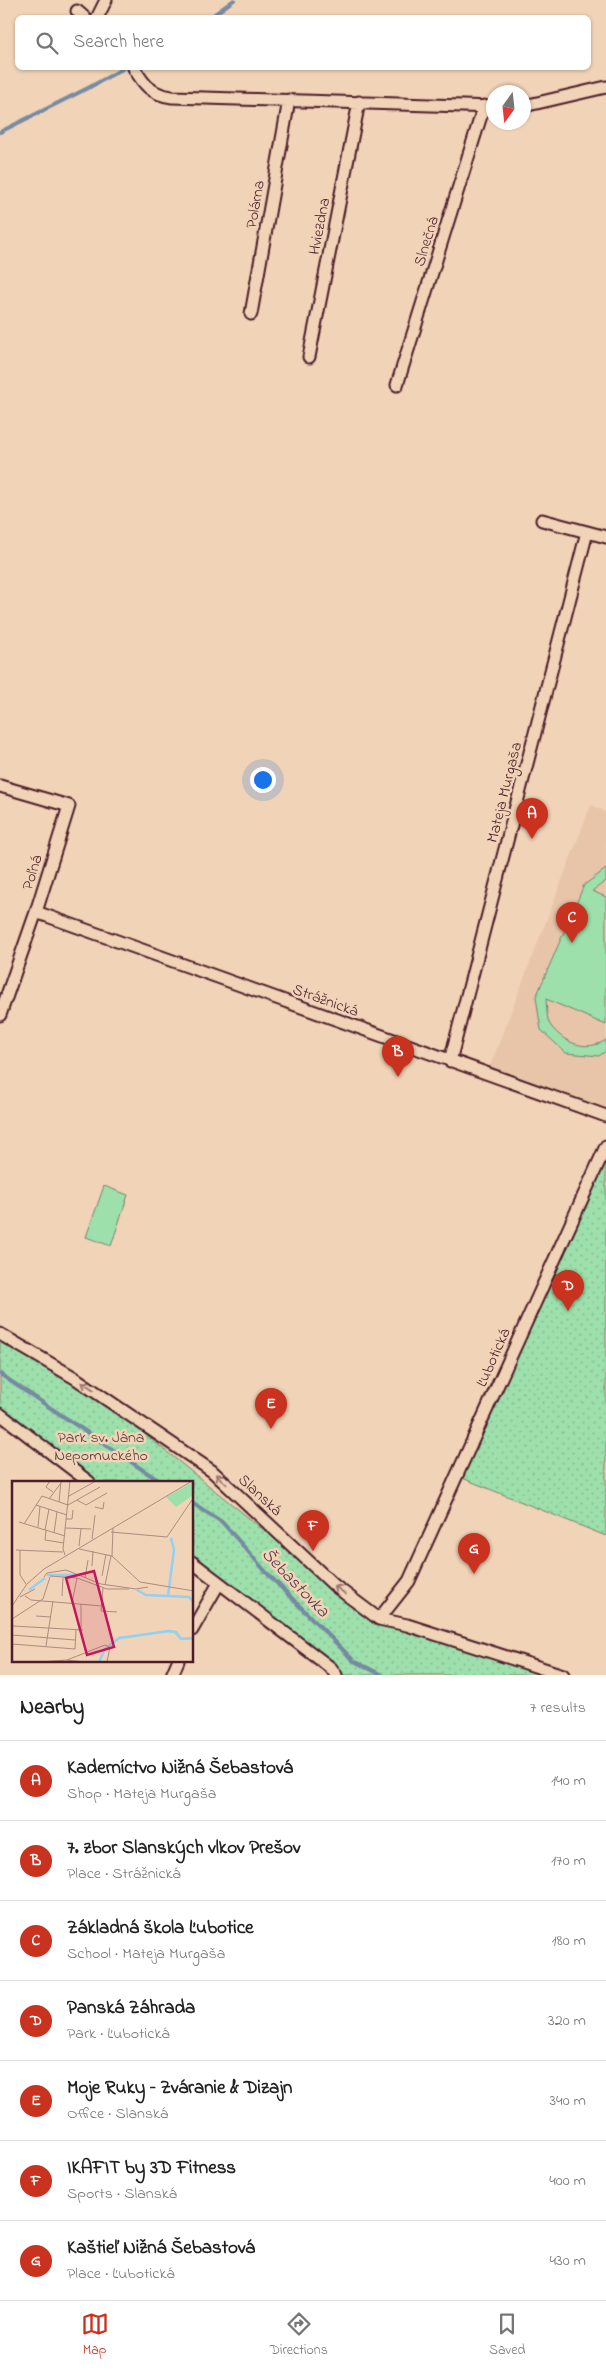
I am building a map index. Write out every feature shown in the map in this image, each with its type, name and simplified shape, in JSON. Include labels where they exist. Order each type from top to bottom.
[{"type":"street","points":[[98,15],[106,0]]},
{"type":"street","points":[[136,70],[145,86],[160,95],[486,107]]},
{"type":"street","points":[[531,104],[606,87]]},
{"type":"street","name":"Polárna","points":[[251,314],[289,100]]},
{"type":"street","name":"Hviezdna","points":[[309,357],[359,102]]},
{"type":"street","name":"Slnečná","points":[[397,385],[486,113]]},
{"type":"street","points":[[542,520],[606,537]]},
{"type":"street","name":"Mateja Murgaša","points":[[450,1061],[587,532]]},
{"type":"street","name":"Poľná","points":[[0,786],[69,806],[36,912],[0,1015]]},
{"type":"street","name":"Strážnická","points":[[36,912],[606,1116]]},
{"type":"street","name":"Ľubotická","points":[[379,1619],[408,1581],[606,1146]]},
{"type":"street","name":"Slanská","points":[[0,1334],[75,1378],[212,1471],[335,1586],[379,1619],[407,1625],[563,1675]]},
{"type":"street","points":[[0,1414],[88,1481]]},
{"type":"street","points":[[194,1564],[331,1668],[336,1675]]},
{"type":"street","points":[[194,1627],[219,1583]]},
{"type":"street","points":[[172,1675],[178,1662]]},
{"type":"shaded area","points":[[591,805],[606,812],[606,1116],[487,1074]]},
{"type":"green space","points":[[606,869],[606,881],[592,891],[606,897],[606,1025],[546,999],[548,1020],[556,1032],[569,1042],[584,1046],[599,1044],[606,1040],[606,1051],[599,1056],[566,1053],[541,1030],[536,997],[584,885]]},
{"type":"green space","points":[[606,1147],[606,1536],[455,1475]]},
{"type":"green space","points":[[104,1186],[128,1195],[111,1246],[86,1237]]},
{"type":"green space","name":"Park sv. Jána Nepomuckého","points":[[0,1340],[115,1410],[374,1619],[558,1675],[336,1675],[194,1568],[194,1481],[85,1481],[0,1414]]},
{"type":"waterway","points":[[213,15],[234,0]]},
{"type":"waterway","points":[[0,132],[120,70]]},
{"type":"waterway","name":"Šebastovka","points":[[0,1374],[160,1481]]},
{"type":"waterway","name":"Šebastovka","points":[[194,1504],[222,1522],[267,1573],[354,1661],[382,1675]]},
{"type":"place","name":"Kaderníctvo Nižná Šebastová","points":[[532,839]]},
{"type":"place","name":"Základná škola Ľubotice","points":[[572,943]]},
{"type":"place","name":"7. zbor Slanských vlkov Prešov","points":[[398,1077]]},
{"type":"place","name":"Panská Záhrada","points":[[568,1311]]},
{"type":"place","name":"Moje Ruky – Zváranie & Dizajn","points":[[271,1429]]},
{"type":"place","name":"IKAFIT by 3D Fitness","points":[[313,1551]]},
{"type":"place","name":"Kaštieľ Nižná Šebastová","points":[[474,1574]]}]
